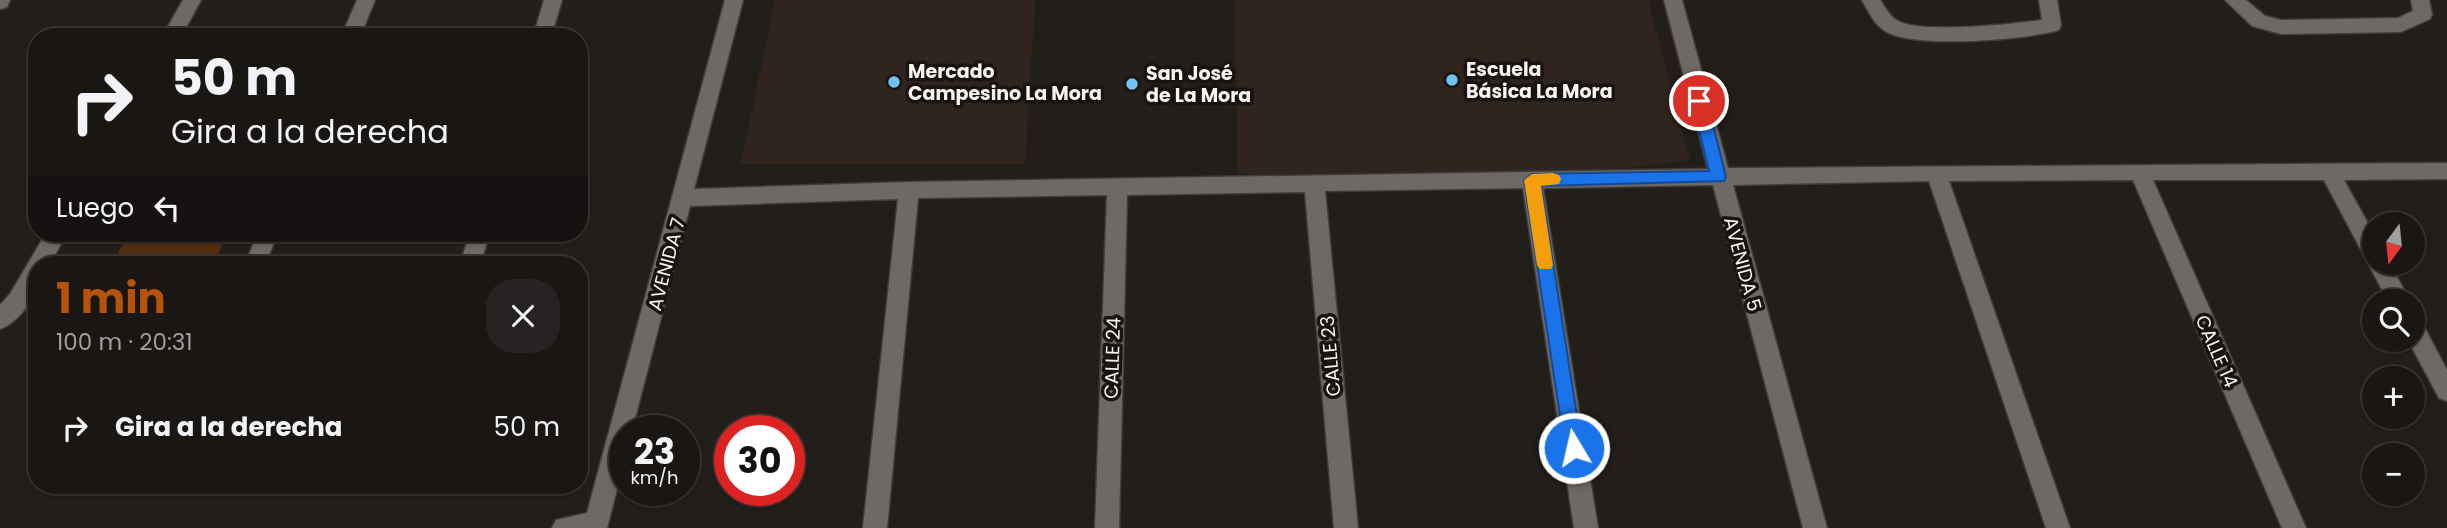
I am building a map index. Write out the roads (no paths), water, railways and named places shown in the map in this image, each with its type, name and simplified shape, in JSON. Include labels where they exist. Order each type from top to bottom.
[{"type":"street","points":[[176,28],[192,0]]},
{"type":"street","points":[[355,28],[366,0]]},
{"type":"street","points":[[545,28],[553,0]]},
{"type":"street","name":"AVENIDA 7","points":[[596,525],[734,0]]},
{"type":"street","name":"AVENIDA 5","points":[[1673,0],[1815,528]]},
{"type":"street","points":[[1871,0],[1875,10],[1894,28],[1933,32],[2028,31],[2052,25],[2048,0]]},
{"type":"street","points":[[2234,0],[2259,21],[2281,27],[2401,25],[2423,14],[2420,0]]},
{"type":"street","points":[[684,198],[909,190],[1936,173],[2447,171]]},
{"type":"street","points":[[2330,172],[2362,232]]},
{"type":"street","points":[[1936,173],[2058,528]]},
{"type":"street","name":"CALLE 14","points":[[2140,173],[2294,528]]},
{"type":"street","points":[[1532,180],[1586,528]]},
{"type":"street","name":"CALLE 23","points":[[1314,183],[1346,528]]},
{"type":"street","name":"CALLE 24","points":[[1107,528],[1117,188]]},
{"type":"street","points":[[875,528],[909,190]]},
{"type":"street","points":[[0,320],[18,301],[28,284]]},
{"type":"street","points":[[2425,350],[2447,391]]},
{"type":"street","points":[[564,528],[596,525]]},
{"type":"place","name":"Escuela Básica La Mora","points":[[1452,80]]},
{"type":"place","name":"Mercado Campesino La Mora","points":[[894,82]]},
{"type":"place","name":"San José de La Mora","points":[[1132,84]]}]
